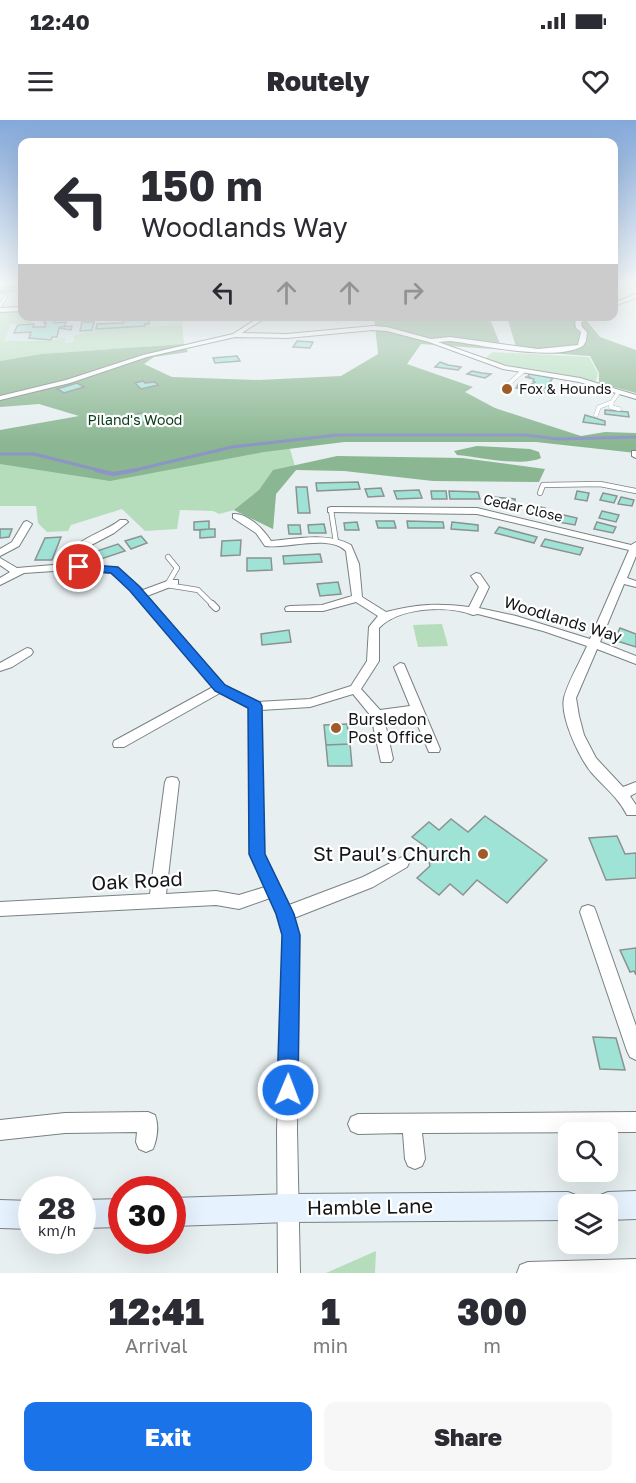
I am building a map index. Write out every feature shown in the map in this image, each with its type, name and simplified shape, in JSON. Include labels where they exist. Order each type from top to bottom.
[{"type":"main road","points":[[618,1206],[636,1205]]},
{"type":"main road","name":"Hamble Lane","points":[[186,1212],[289,1208],[558,1206]]},
{"type":"main road","points":[[0,1214],[18,1215]]},
{"type":"street","points":[[0,398],[68,382],[145,356],[223,338]]},
{"type":"street","points":[[419,338],[477,359],[523,371],[580,380],[636,397]]},
{"type":"street","points":[[431,341],[450,339],[538,351],[569,349],[579,346],[583,338]]},
{"type":"street","name":"Cedar Close","points":[[332,510],[477,511],[636,547]]},
{"type":"street","points":[[236,516],[260,531],[268,544],[336,542],[344,544],[351,552],[357,598]]},
{"type":"street","points":[[69,567],[74,552],[82,545],[115,530],[123,522]]},
{"type":"street","points":[[0,553],[16,544],[27,524]]},
{"type":"street","points":[[632,811],[622,793],[588,758],[571,708],[572,691],[595,645],[620,579],[636,547]]},
{"type":"street","points":[[0,561],[16,572]]},
{"type":"street","points":[[0,582],[16,572],[69,567],[114,570],[140,595],[220,688],[255,706],[310,703],[355,689],[373,661],[374,627],[385,616],[357,598],[323,608],[290,609]]},
{"type":"street","points":[[473,612],[474,605],[483,594],[484,587],[476,576]]},
{"type":"street","points":[[620,579],[636,584]]},
{"type":"street","points":[[140,595],[170,583]]},
{"type":"street","name":"Woodlands Way","points":[[385,616],[408,608],[426,608],[511,617],[636,660]]},
{"type":"street","points":[[0,667],[27,652]]},
{"type":"street","points":[[400,668],[434,749]]},
{"type":"street","points":[[119,744],[220,688]]},
{"type":"street","points":[[355,689],[378,715],[386,759]]},
{"type":"street","points":[[255,706],[257,854],[285,914],[291,935],[287,1130],[289,1273]]},
{"type":"street","points":[[378,715],[416,709]]},
{"type":"street","points":[[157,901],[172,782]]},
{"type":"street","points":[[622,793],[636,787]]},
{"type":"street","points":[[285,914],[368,882],[402,863]]},
{"type":"street","name":"Oak Road","points":[[0,909],[216,898],[230,902],[247,902],[273,890]]},
{"type":"street","points":[[588,912],[636,1051]]},
{"type":"street","points":[[0,1130],[65,1123],[148,1122],[146,1142]]},
{"type":"street","points":[[358,1124],[636,1122]]},
{"type":"street","points":[[412,1125],[415,1159]]},
{"type":"street","points":[[528,1273],[636,1270]]},
{"type":"lane","points":[[506,387],[523,371]]},
{"type":"lane","points":[[618,393],[611,407],[620,409]]},
{"type":"lane","points":[[596,415],[596,411],[602,405],[612,402]]},
{"type":"lane","points":[[540,493],[543,485],[589,484],[636,491]]},
{"type":"lane","points":[[332,510],[336,542]]},
{"type":"lane","points":[[168,557],[177,568],[170,583],[198,590],[216,608]]},
{"type":"shaded area","points":[[0,338],[183,338],[184,344],[41,354],[0,361]]},
{"type":"green space","points":[[0,338],[5,338],[4,341],[52,341],[65,338],[65,343],[74,342],[74,338],[183,338],[184,344],[41,354],[0,361]]},
{"type":"green space","name":"Piland's Wood","points":[[376,338],[498,338],[501,346],[516,347],[513,338],[602,338],[636,350],[636,393],[599,383],[599,373],[590,356],[421,344],[407,364],[473,387],[465,392],[495,408],[581,436],[605,432],[636,433],[636,453],[536,442],[344,442],[264,452],[110,481],[0,464],[0,430],[79,416],[39,404],[0,407],[0,361],[41,354],[184,344],[188,352],[154,357],[144,364],[172,377],[259,380],[341,376],[378,354]]},
{"type":"green space","points":[[493,352],[589,357],[598,374],[595,383],[484,359]]},
{"type":"green space","points":[[288,442],[296,470],[276,494],[273,529],[234,510],[219,514],[213,511],[180,510],[177,529],[145,531],[122,509],[71,525],[68,531],[47,532],[38,523],[36,506],[0,506],[0,456]]},
{"type":"green space","points":[[477,446],[530,449],[539,452],[541,458],[523,462],[500,461],[457,455],[454,451]]},
{"type":"green space","points":[[337,456],[462,458],[545,469],[539,482],[433,481],[344,471],[296,470],[276,494],[273,529],[234,510],[259,490],[273,470]]},
{"type":"green space","points":[[442,624],[448,646],[418,647],[413,625]]},
{"type":"green space","points":[[376,1251],[375,1273],[326,1273]]},
{"type":"building","points":[[29,338],[52,338],[51,340]]},
{"type":"building","points":[[297,341],[313,342],[310,348],[293,347]]},
{"type":"building","points":[[237,356],[240,361],[215,363],[213,358]]},
{"type":"building","points":[[440,362],[461,367],[458,370],[435,367]]},
{"type":"building","points":[[472,371],[491,374],[485,378],[467,374]]},
{"type":"building","points":[[529,374],[553,378],[545,388],[553,389],[552,391],[545,393],[516,388],[519,383],[530,385],[535,382],[534,379],[525,377],[531,378]]},
{"type":"building","points":[[143,381],[145,383],[155,382],[158,385],[141,389],[135,383]]},
{"type":"building","points":[[77,383],[84,387],[64,393],[57,389]]},
{"type":"building","points":[[605,410],[628,412],[629,417],[605,414]]},
{"type":"building","points":[[140,413],[161,418],[159,420],[166,422],[154,426],[130,418]]},
{"type":"building","points":[[585,415],[605,421],[605,425],[583,422]]},
{"type":"building","points":[[358,482],[360,489],[317,491],[316,483]]},
{"type":"building","points":[[296,487],[307,487],[310,513],[298,513]]},
{"type":"building","points":[[381,488],[384,496],[368,497],[365,489]]},
{"type":"building","points":[[419,490],[422,498],[397,499],[394,491]]},
{"type":"building","points":[[431,491],[446,491],[447,499],[432,499]]},
{"type":"building","points":[[449,491],[478,492],[480,499],[450,499]]},
{"type":"building","points":[[577,491],[589,493],[587,501],[575,499]]},
{"type":"building","points":[[603,493],[617,496],[614,503],[600,500]]},
{"type":"building","points":[[493,497],[515,499],[515,508],[493,506]]},
{"type":"building","points":[[621,497],[634,500],[632,506],[618,504]]},
{"type":"building","points":[[528,504],[545,508],[542,515],[525,512]]},
{"type":"building","points":[[602,511],[619,515],[616,522],[599,518]]},
{"type":"building","points":[[555,513],[577,518],[575,525],[552,521]]},
{"type":"building","points":[[209,521],[209,529],[194,530],[194,522]]},
{"type":"building","points":[[376,521],[394,521],[396,528],[378,528]]},
{"type":"building","points":[[407,521],[443,522],[444,528],[408,528]]},
{"type":"building","points":[[357,522],[359,530],[345,530],[344,523]]},
{"type":"building","points":[[452,522],[478,525],[478,531],[451,529]]},
{"type":"building","points":[[597,522],[616,527],[613,533],[594,529]]},
{"type":"building","points":[[324,524],[326,533],[309,533],[308,525]]},
{"type":"building","points":[[288,525],[300,525],[301,534],[289,534]]},
{"type":"building","points":[[499,527],[537,537],[534,543],[495,533]]},
{"type":"building","points":[[0,529],[12,529],[9,537],[0,538]]},
{"type":"building","points":[[215,529],[215,537],[200,538],[200,530]]},
{"type":"building","points":[[141,536],[147,543],[131,549],[125,541]]},
{"type":"building","points":[[61,537],[52,560],[35,560],[45,538]]},
{"type":"building","points":[[545,539],[583,548],[580,555],[541,546]]},
{"type":"building","points":[[241,540],[240,555],[221,556],[222,541]]},
{"type":"building","points":[[118,544],[125,551],[95,561],[88,554]]},
{"type":"building","points":[[320,554],[322,562],[284,564],[283,556]]},
{"type":"building","points":[[247,558],[271,558],[272,570],[247,571]]},
{"type":"building","points":[[338,582],[341,594],[320,596],[317,584]]},
{"type":"building","points":[[620,628],[636,634],[636,647],[614,640]]},
{"type":"building","points":[[289,630],[291,642],[262,645],[261,634]]},
{"type":"building","points":[[347,724],[350,744],[326,745],[324,725]]},
{"type":"building","points":[[350,744],[352,766],[328,766],[326,745]]},
{"type":"building","name":"St Paul’s Church","points":[[485,816],[547,860],[507,903],[477,880],[463,895],[450,884],[439,895],[417,878],[430,866],[426,847],[412,837],[429,822],[439,830],[451,819],[468,832]]},
{"type":"building","points":[[617,836],[625,854],[636,853],[636,878],[606,880],[589,838]]},
{"type":"building","points":[[636,948],[636,975],[634,971],[630,972],[620,950]]},
{"type":"building","points":[[593,1037],[616,1038],[625,1070],[600,1069]]},
{"type":"waterway","points":[[133,471],[232,447],[337,435],[525,435],[558,439],[636,437]]},
{"type":"waterway","points":[[0,454],[34,454],[102,471]]},
{"type":"waterway","points":[[96,470],[113,474],[133,471]]},
{"type":"place","name":"Fox & Hounds","points":[[507,389]]},
{"type":"place","name":"Bursledon Post Office","points":[[336,728]]},
{"type":"place","name":"St Paul’s Church","points":[[483,854]]},
{"type":"route","points":[[79,567],[114,570],[135,588],[220,688],[255,706],[257,854],[285,914],[291,935],[288,1090]]}]
